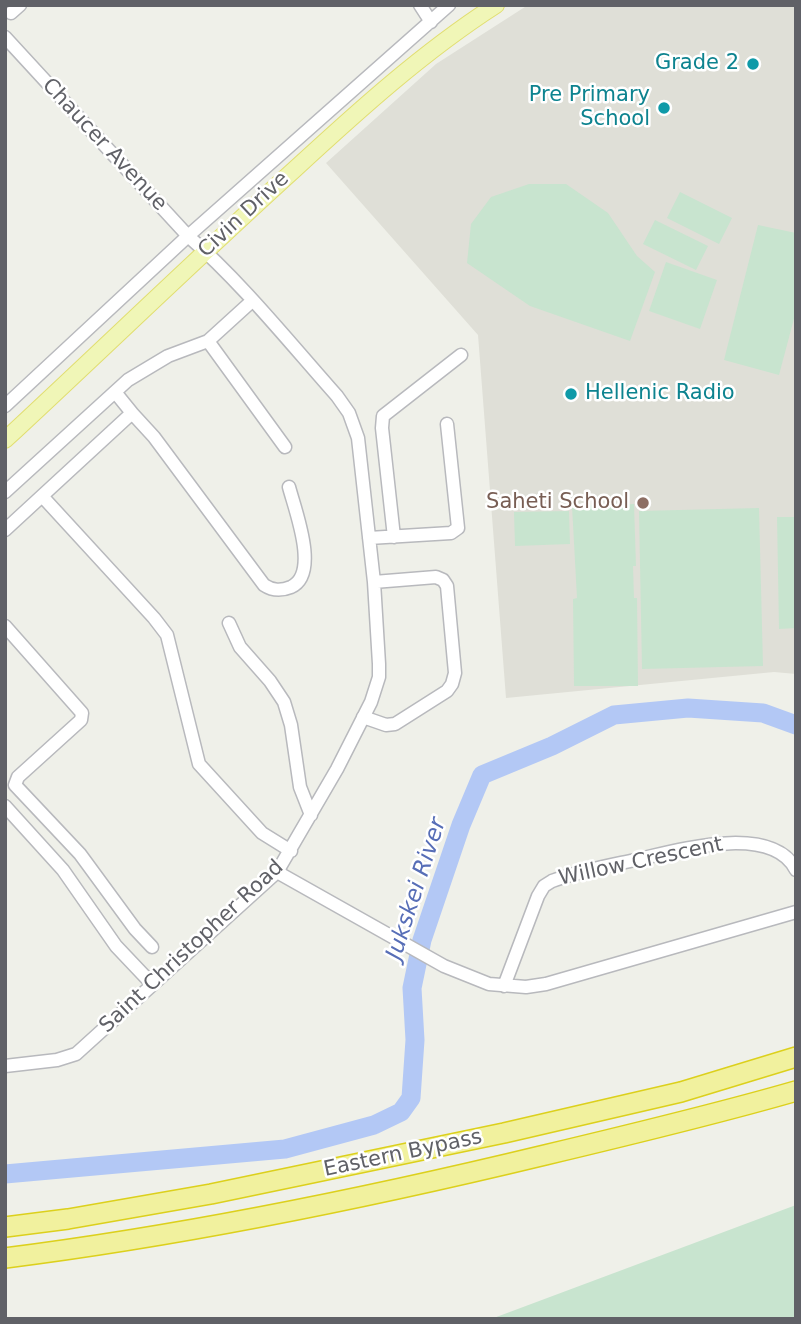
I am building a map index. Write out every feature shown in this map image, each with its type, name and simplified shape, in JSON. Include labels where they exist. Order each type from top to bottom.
[{"type":"highway","name":"Eastern Bypass","points":[[5,1227],[211,1194],[504,1133],[681,1092],[796,1058]]},
{"type":"highway","name":"Eastern Bypass","points":[[5,1258],[71,1250],[356,1198],[677,1123],[796,1091]]},
{"type":"main road","name":"Civin Drive","points":[[5,440],[205,251],[398,79],[463,27],[496,5]]},
{"type":"street","points":[[420,5],[431,22]]},
{"type":"street","points":[[5,406],[188,236],[449,5]]},
{"type":"street","name":"Chaucer Avenue","points":[[5,37],[188,236],[205,251]]},
{"type":"street","name":"Saint Christopher Road","points":[[5,1066],[57,1060],[76,1054],[277,872],[363,717],[379,677],[374,582],[358,438],[349,413],[337,396],[205,251]]},
{"type":"street","points":[[5,492],[128,380],[159,361],[208,341],[252,301]]},
{"type":"street","points":[[208,341],[285,447]]},
{"type":"street","points":[[394,537],[383,416],[461,355]]},
{"type":"street","points":[[115,392],[154,436],[264,585],[275,590],[296,584],[304,574],[304,551],[289,487]]},
{"type":"street","points":[[5,530],[132,413]]},
{"type":"street","points":[[369,538],[451,533],[458,527],[447,424]]},
{"type":"street","points":[[42,496],[167,635],[199,764],[262,833],[291,851]]},
{"type":"street","points":[[363,717],[386,725],[396,724],[447,691],[455,673],[447,586],[443,580],[436,577],[374,582]]},
{"type":"street","points":[[229,623],[240,648],[270,681],[284,702],[292,725],[300,787],[311,815]]},
{"type":"street","points":[[5,626],[82,713],[81,720],[15,781],[16,786],[80,854],[135,929],[152,947]]},
{"type":"street","points":[[5,806],[64,870],[116,946],[152,984]]},
{"type":"street","name":"Willow Crescent","points":[[503,986],[538,896],[544,886],[552,881],[675,851],[728,842],[758,846],[783,855],[791,860],[796,870]]},
{"type":"street","points":[[277,872],[444,966],[472,979],[503,986],[526,987],[567,979],[796,912]]},
{"type":"shaded area","name":"Saheti School","points":[[528,5],[796,5],[796,674],[774,672],[506,698],[478,335],[326,163],[436,64]]},
{"type":"green space","points":[[529,184],[566,184],[608,213],[637,256],[655,272],[630,341],[530,306],[467,263],[471,224],[491,197]]},
{"type":"green space","points":[[680,192],[732,218],[719,244],[667,218]]},
{"type":"green space","points":[[655,220],[708,246],[696,270],[643,244]]},
{"type":"green space","points":[[758,225],[796,233],[796,311],[779,375],[724,360]]},
{"type":"green space","points":[[666,262],[717,280],[700,329],[649,311]]},
{"type":"green space","points":[[634,504],[636,566],[633,566],[634,598],[637,598],[638,686],[574,686],[573,599],[577,598],[572,506]]},
{"type":"green space","points":[[759,508],[763,666],[642,669],[639,511]]},
{"type":"green space","points":[[569,511],[570,544],[515,546],[514,512]]},
{"type":"green space","points":[[777,517],[796,517],[796,628],[779,629]]},
{"type":"green space","points":[[796,1205],[796,1319],[491,1319]]},
{"type":"waterway","name":"Jukskei River","points":[[5,1174],[285,1149],[374,1125],[401,1112],[411,1098],[415,1040],[412,988],[422,940],[461,825],[482,775],[552,746],[614,715],[688,708],[763,713],[796,725]]},
{"type":"place","name":"Grade 2","points":[[753,64]]},
{"type":"place","name":"Pre Primary School","points":[[664,108]]},
{"type":"place","name":"Hellenic Radio","points":[[571,394]]},
{"type":"place","name":"Saheti School","points":[[643,503]]}]
